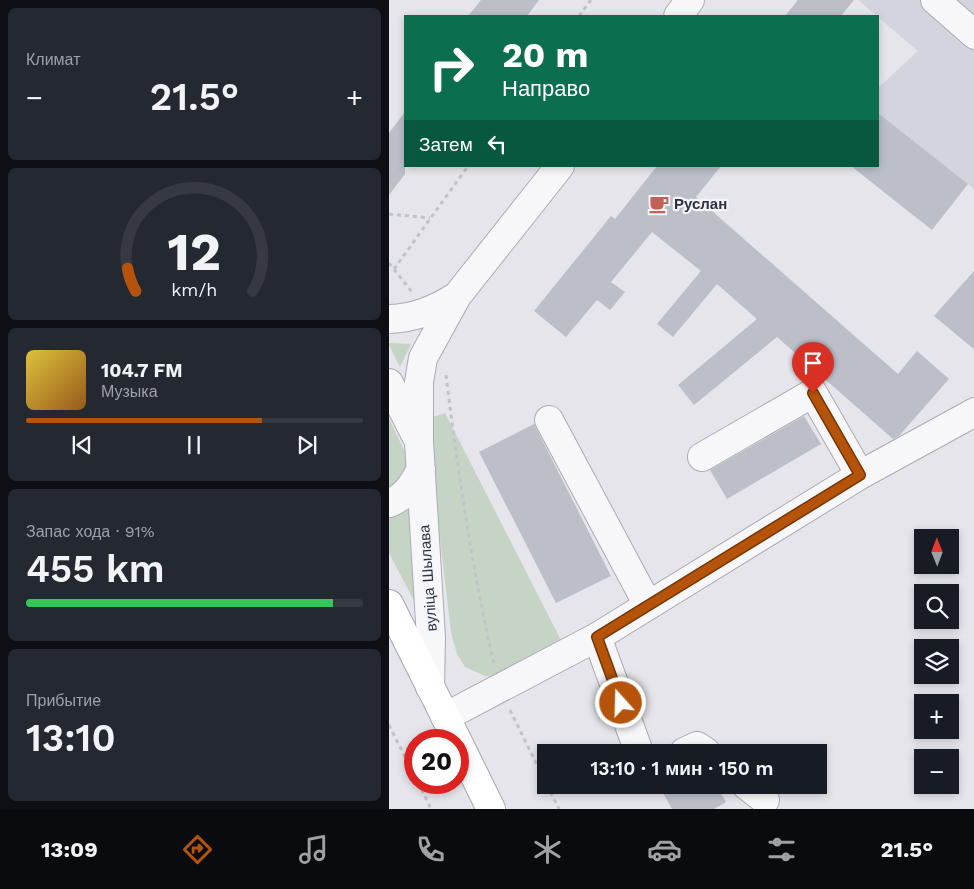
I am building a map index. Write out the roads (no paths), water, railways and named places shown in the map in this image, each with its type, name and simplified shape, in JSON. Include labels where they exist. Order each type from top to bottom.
[{"type":"main road","points":[[389,604],[451,729]]},
{"type":"main road","points":[[469,765],[491,809]]},
{"type":"street","points":[[679,15],[691,0]]},
{"type":"street","points":[[935,0],[974,35]]},
{"type":"street","name":"вуліца Шылава","points":[[430,687],[431,638],[419,442],[419,382],[423,358],[457,296],[558,167]]},
{"type":"street","name":"вуліца Шылава","points":[[389,319],[408,318],[425,313],[457,296]]},
{"type":"street","name":"вуліца Шылава","points":[[389,383],[419,442]]},
{"type":"street","points":[[702,457],[813,393],[860,475]]},
{"type":"street","points":[[459,729],[648,604],[860,475],[974,412]]},
{"type":"street","points":[[549,420],[648,604]]},
{"type":"street","points":[[389,502],[397,500],[412,487],[421,469]]},
{"type":"street","points":[[597,637],[636,744]]},
{"type":"place","name":"Руслан","points":[[659,204]]}]
